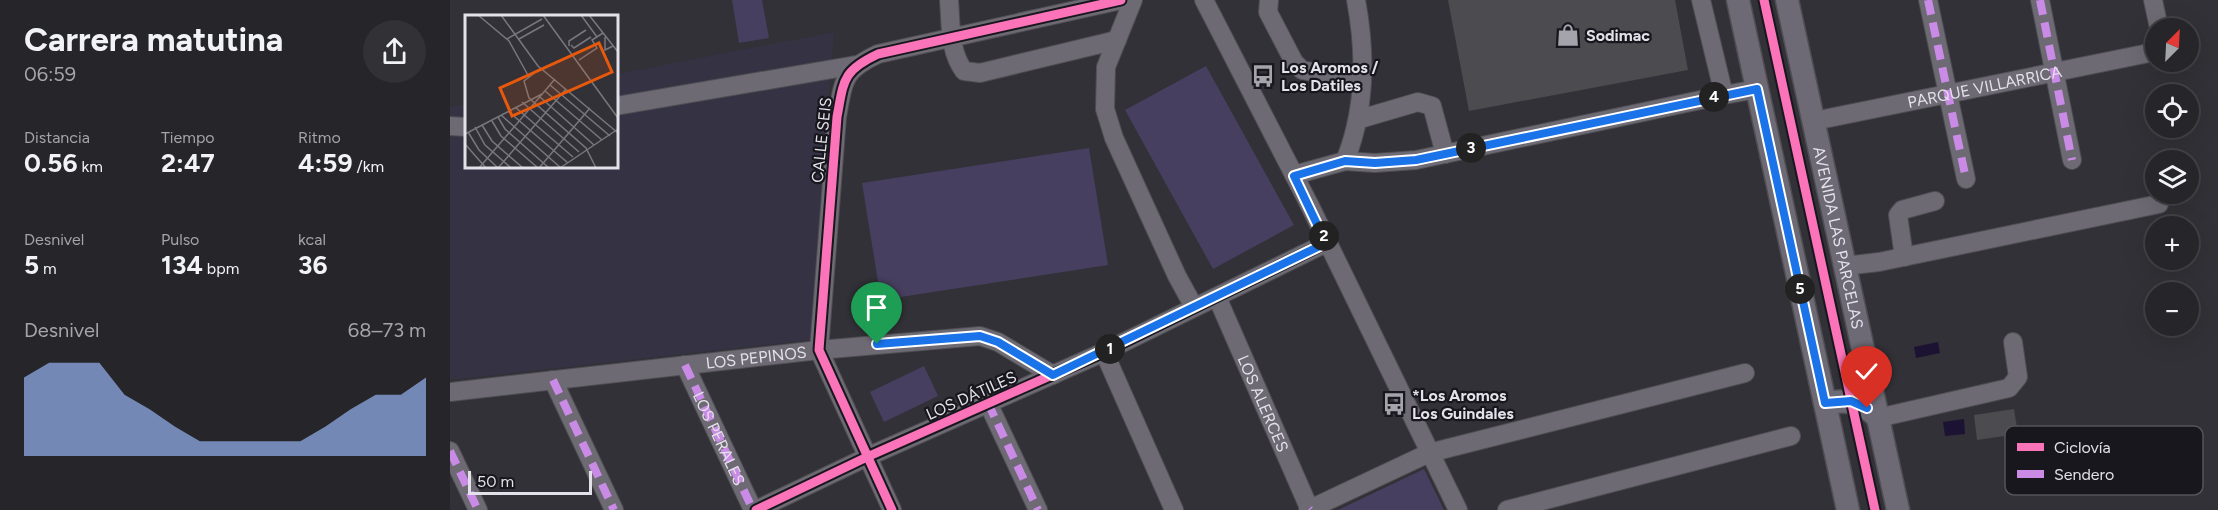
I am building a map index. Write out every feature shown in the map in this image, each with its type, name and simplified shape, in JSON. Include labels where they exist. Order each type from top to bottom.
[{"type":"main road","points":[[1738,0],[1848,510]]},
{"type":"main road","name":"AVENIDA LAS PARCELAS","points":[[1787,0],[1898,510]]},
{"type":"main road","points":[[1825,403],[1843,401],[1860,404],[1878,418]]},
{"type":"street","points":[[949,0],[951,36],[957,61],[964,71],[980,73],[1117,40]]},
{"type":"street","points":[[618,106],[856,65],[878,54],[951,36],[1120,0]]},
{"type":"street","points":[[1133,0],[1110,54],[1104,80],[1105,109],[1108,123],[1177,276],[1194,308]]},
{"type":"street","points":[[1204,0],[1294,176],[1458,510]]},
{"type":"street","points":[[1269,0],[1268,12],[1294,62],[1302,70],[1362,82]]},
{"type":"street","points":[[1345,161],[1360,118],[1363,34],[1356,0]]},
{"type":"street","points":[[1701,0],[1724,95]]},
{"type":"street","points":[[1928,0],[1966,179]]},
{"type":"street","points":[[2040,0],[2072,160]]},
{"type":"street","points":[[2153,0],[2157,18]]},
{"type":"street","name":"PARQUE VILLARRICA","points":[[1814,121],[2145,54]]},
{"type":"street","name":"CALLE SEIS","points":[[819,350],[837,117],[844,81],[856,65]]},
{"type":"street","points":[[1294,176],[1345,161],[1375,163],[1416,160],[1757,89]]},
{"type":"street","points":[[1360,118],[1425,102],[1432,106],[1445,154]]},
{"type":"street","points":[[450,126],[465,127]]},
{"type":"street","points":[[1904,257],[1898,215],[1902,210],[1935,201]]},
{"type":"street","points":[[1844,266],[1904,257],[2159,204]]},
{"type":"street","name":"LOS DÁTILES","points":[[755,510],[867,457],[1104,352],[1326,243]]},
{"type":"street","name":"LOS ALERCES","points":[[1217,297],[1309,510]]},
{"type":"street","name":"LOS PEPINOS","points":[[450,392],[819,350],[980,336],[998,342],[1053,375]]},
{"type":"street","points":[[1878,418],[2009,388],[2018,377],[2013,342]]},
{"type":"street","points":[[819,350],[892,510]]},
{"type":"street","points":[[1104,352],[1174,510]]},
{"type":"street","name":"LOS PERALES","points":[[685,365],[755,510]]},
{"type":"street","points":[[1309,510],[1430,453],[1744,373]]},
{"type":"street","points":[[553,380],[614,510]]},
{"type":"street","points":[[988,404],[1038,510]]},
{"type":"street","points":[[1507,510],[1791,436]]},
{"type":"street","points":[[450,451],[478,510]]},
{"type":"shaded area","points":[[732,0],[762,0],[769,38],[739,43]]},
{"type":"shaded area","points":[[834,32],[810,340],[450,380],[450,107],[465,104],[465,168],[618,168],[618,74]]},
{"type":"shaded area","points":[[1206,66],[1294,225],[1213,269],[1125,110]]},
{"type":"shaded area","points":[[1089,148],[1108,265],[881,300],[862,183]]},
{"type":"shaded area","points":[[1938,342],[1940,353],[1916,358],[1914,347]]},
{"type":"shaded area","points":[[924,366],[938,396],[884,422],[870,392]]},
{"type":"shaded area","points":[[1964,419],[1965,434],[1945,436],[1943,422]]},
{"type":"shaded area","points":[[1424,469],[1444,510],[1338,510]]},
{"type":"building","name":"Sodimac","points":[[1448,0],[1675,0],[1688,70],[1469,111]]},
{"type":"building","points":[[2014,409],[2017,426],[2005,426],[2005,436],[1977,440],[1974,415]]},
{"type":"marked path","points":[[1928,0],[1966,179]]},
{"type":"marked path","points":[[2040,0],[2072,160]]},
{"type":"marked path","points":[[685,365],[753,510]]},
{"type":"marked path","points":[[553,380],[614,510]]},
{"type":"marked path","points":[[988,403],[1038,510]]},
{"type":"marked path","points":[[450,451],[478,510]]},
{"type":"cycle path","points":[[892,510],[819,350],[837,117],[841,94],[847,78],[857,66],[878,54],[1121,0]]},
{"type":"cycle path","points":[[1764,0],[1875,510]]},
{"type":"cycle path","points":[[756,510],[867,457],[1104,352],[1326,243]]},
{"type":"place","name":"Sodimac","points":[[1568,35]]},
{"type":"place","name":"Los Aromos / Los Datiles","points":[[1263,76]]},
{"type":"place","name":"*Los Aromos Los Guindales","points":[[1394,404]]},
{"type":"route","points":[[877,344],[980,336],[998,342],[1053,375],[1326,243],[1294,176],[1324,165],[1345,161],[1375,163],[1416,160],[1757,89],[1825,403],[1851,401],[1867,408]]}]
